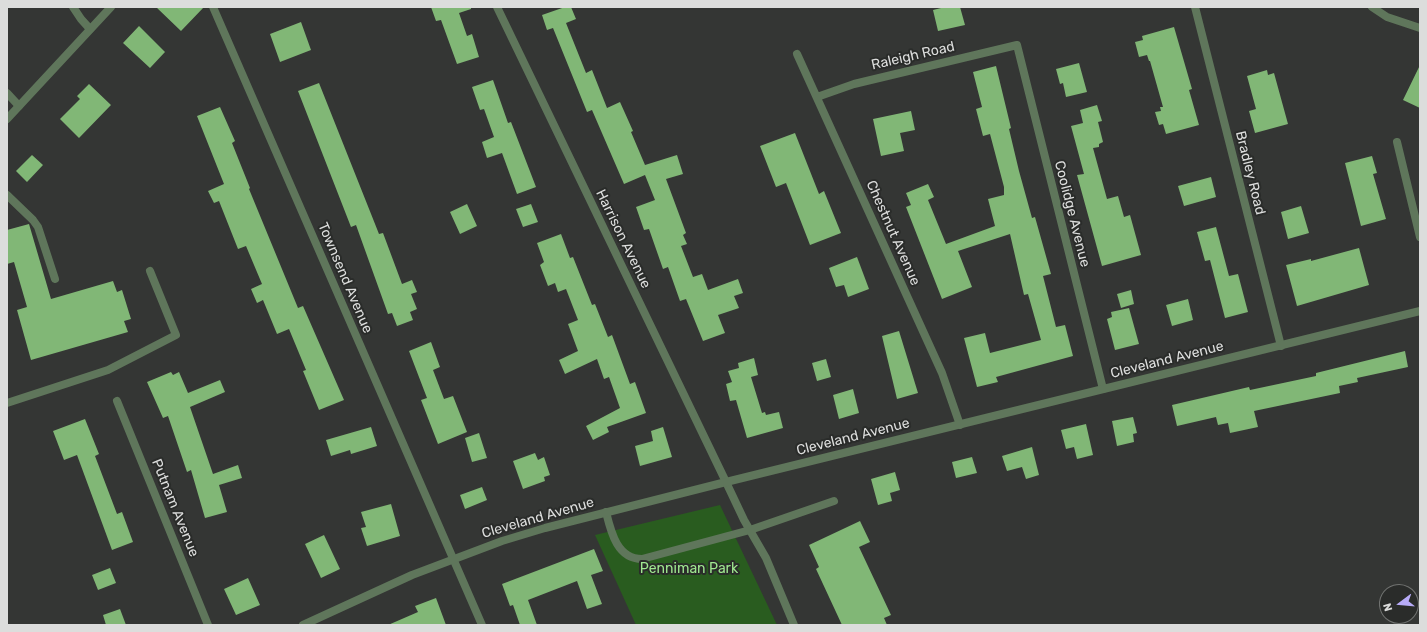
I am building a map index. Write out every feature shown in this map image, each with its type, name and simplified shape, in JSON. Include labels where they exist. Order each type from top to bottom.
[{"type":"street","points":[[73,7],[81,20],[90,29]]},
{"type":"street","points":[[7,119],[111,7]]},
{"type":"street","name":"Townsend Avenue","points":[[213,7],[482,625]]},
{"type":"street","name":"Harrison Avenue","points":[[497,7],[726,482],[766,558],[794,625]]},
{"type":"street","name":"Bradley Road","points":[[1195,7],[1281,346]]},
{"type":"street","points":[[1372,7],[1387,17],[1420,28]]},
{"type":"street","name":"Raleigh Road","points":[[817,98],[854,84],[1017,45]]},
{"type":"street","name":"Coolidge Avenue","points":[[1017,45],[1103,389]]},
{"type":"street","name":"Chestnut Avenue","points":[[797,54],[942,373],[960,425]]},
{"type":"street","points":[[7,93],[19,106]]},
{"type":"street","points":[[1397,142],[1420,237]]},
{"type":"street","points":[[7,195],[38,227],[55,279]]},
{"type":"street","points":[[7,403],[108,370],[176,335],[150,271]]},
{"type":"street","name":"Cleveland Avenue","points":[[304,625],[376,590],[452,559],[502,541],[606,512],[1420,311]]},
{"type":"street","name":"Putnam Avenue","points":[[117,401],[208,625]]},
{"type":"street","points":[[606,512],[612,534],[621,550],[630,558],[636,559],[649,558],[750,530],[834,501]]},
{"type":"green space","name":"Penniman Park","points":[[720,505],[777,625],[636,625],[595,535]]},
{"type":"building","points":[[156,7],[204,7],[181,31]]},
{"type":"building","points":[[431,7],[471,7],[471,9],[459,13],[467,36],[472,34],[479,57],[457,64],[441,20],[436,21]]},
{"type":"building","points":[[565,7],[571,7],[576,19],[566,23],[586,73],[592,70],[607,108],[620,102],[633,131],[631,132],[645,165],[677,155],[683,174],[666,179],[686,233],[683,235],[687,244],[681,246],[693,277],[702,274],[708,290],[738,279],[743,293],[734,296],[739,308],[718,315],[725,333],[703,341],[686,299],[680,301],[668,267],[663,269],[649,229],[644,230],[636,207],[655,200],[645,175],[624,184],[592,110],[587,112],[553,28],[547,30],[542,15]]},
{"type":"building","points":[[945,7],[960,7],[965,25],[938,31],[933,10]]},
{"type":"building","points":[[301,22],[311,50],[280,62],[270,34]]},
{"type":"building","points":[[139,26],[165,52],[150,68],[123,43]]},
{"type":"building","points":[[1174,27],[1192,89],[1189,90],[1199,125],[1166,134],[1163,124],[1159,125],[1155,112],[1161,111],[1160,107],[1163,107],[1150,61],[1147,55],[1139,57],[1135,42],[1143,40],[1142,36]]},
{"type":"building","points":[[1079,63],[1087,92],[1066,97],[1063,83],[1060,84],[1056,69]]},
{"type":"building","points":[[1420,65],[1420,108],[1403,100]]},
{"type":"building","points":[[996,66],[1011,128],[1009,129],[1019,171],[1032,218],[1035,217],[1051,274],[1043,276],[1056,327],[1065,325],[1073,356],[996,377],[998,382],[977,387],[964,338],[985,333],[990,353],[1041,340],[1028,294],[1024,295],[1010,234],[958,251],[972,287],[942,299],[906,207],[911,205],[906,193],[928,184],[934,197],[928,200],[946,244],[995,226],[988,199],[1004,195],[1004,187],[990,134],[983,136],[976,109],[982,107],[973,72]]},
{"type":"building","points":[[1267,70],[1268,75],[1274,73],[1288,124],[1255,133],[1249,111],[1256,109],[1247,76]]},
{"type":"building","points":[[493,80],[508,123],[511,122],[536,187],[517,194],[502,153],[487,158],[482,142],[494,137],[484,109],[480,110],[472,87]]},
{"type":"building","points":[[319,83],[379,234],[383,233],[402,284],[412,280],[417,292],[411,294],[417,309],[410,312],[413,320],[397,326],[392,313],[388,314],[356,225],[351,227],[298,91]]},
{"type":"building","points":[[89,84],[111,105],[79,138],[60,119],[80,99],[77,96]]},
{"type":"building","points":[[1097,105],[1102,121],[1098,122],[1103,142],[1099,144],[1099,147],[1093,148],[1107,199],[1118,196],[1124,217],[1130,215],[1141,255],[1102,266],[1077,175],[1084,174],[1071,126],[1083,123],[1080,110]]},
{"type":"building","points":[[220,107],[235,141],[232,143],[250,188],[249,189],[298,308],[303,306],[344,400],[319,410],[303,371],[306,370],[289,329],[277,334],[263,300],[257,303],[251,289],[262,284],[246,246],[238,249],[219,201],[214,203],[208,191],[224,184],[197,116]]},
{"type":"building","points":[[911,111],[915,130],[900,133],[904,151],[881,156],[873,119]]},
{"type":"building","points":[[795,133],[819,194],[824,191],[841,233],[810,245],[786,183],[776,187],[760,146]]},
{"type":"building","points":[[32,155],[43,165],[27,182],[16,171]]},
{"type":"building","points":[[1372,156],[1377,173],[1373,174],[1386,219],[1361,226],[1345,163]]},
{"type":"building","points":[[1211,177],[1216,197],[1184,206],[1178,186]]},
{"type":"building","points":[[467,204],[477,226],[460,234],[450,212]]},
{"type":"building","points":[[531,204],[538,222],[523,227],[516,209]]},
{"type":"building","points":[[1301,206],[1309,233],[1288,239],[1281,212]]},
{"type":"building","points":[[29,224],[51,299],[113,281],[117,292],[122,290],[131,319],[124,321],[128,332],[31,360],[17,310],[27,307],[14,262],[7,264],[7,230]]},
{"type":"building","points":[[1216,227],[1229,276],[1238,274],[1248,312],[1225,318],[1210,260],[1205,261],[1197,232]]},
{"type":"building","points":[[561,234],[570,258],[573,257],[592,305],[595,304],[608,337],[612,335],[630,384],[635,382],[646,413],[607,427],[609,432],[593,440],[586,426],[620,408],[609,377],[604,379],[597,359],[565,374],[559,360],[578,351],[568,324],[578,320],[566,289],[558,292],[555,283],[548,286],[540,265],[544,262],[537,243]]},
{"type":"building","points":[[1359,248],[1369,285],[1297,306],[1286,265],[1311,259],[1311,261]]},
{"type":"building","points":[[857,257],[869,289],[848,297],[844,285],[836,287],[829,268]]},
{"type":"building","points":[[1131,290],[1134,304],[1121,308],[1117,294]]},
{"type":"building","points":[[1188,299],[1193,320],[1172,326],[1166,305]]},
{"type":"building","points":[[1129,308],[1139,344],[1115,350],[1107,319],[1112,317],[1111,312]]},
{"type":"building","points":[[899,331],[918,393],[897,399],[882,336]]},
{"type":"building","points":[[431,342],[440,367],[433,370],[444,399],[453,396],[467,432],[438,444],[421,400],[427,398],[409,351]]},
{"type":"building","points":[[1405,351],[1408,367],[1357,378],[1358,382],[1339,386],[1340,393],[1254,411],[1258,427],[1230,433],[1228,423],[1218,425],[1216,417],[1177,426],[1172,405],[1249,387],[1250,390],[1316,376],[1316,373]]},
{"type":"building","points":[[754,358],[758,375],[751,377],[762,413],[765,412],[766,415],[779,412],[783,428],[747,438],[736,400],[730,401],[726,384],[732,382],[728,371],[739,368],[738,363]]},
{"type":"building","points":[[826,359],[831,377],[817,381],[812,363]]},
{"type":"building","points":[[171,372],[173,375],[179,372],[188,393],[220,380],[225,392],[190,407],[213,474],[238,465],[242,478],[219,485],[227,512],[205,518],[191,470],[187,472],[168,416],[163,418],[147,382]]},
{"type":"building","points":[[853,389],[859,413],[839,419],[833,395]]},
{"type":"building","points":[[1133,417],[1137,433],[1133,434],[1134,442],[1117,446],[1112,421]]},
{"type":"building","points":[[85,419],[99,454],[95,456],[117,514],[122,512],[133,542],[112,550],[77,455],[64,460],[53,431]]},
{"type":"building","points":[[1086,424],[1093,455],[1077,459],[1074,447],[1066,449],[1061,430]]},
{"type":"building","points":[[371,427],[377,446],[351,454],[350,450],[331,456],[326,440]]},
{"type":"building","points":[[663,427],[672,457],[640,466],[635,446],[653,441],[651,431]]},
{"type":"building","points":[[479,433],[487,458],[472,462],[465,438]]},
{"type":"building","points":[[1032,447],[1039,475],[1026,479],[1022,467],[1007,471],[1002,456]]},
{"type":"building","points":[[535,453],[538,460],[544,457],[550,475],[544,477],[545,481],[523,489],[513,461]]},
{"type":"building","points":[[972,457],[977,473],[956,478],[952,462]]},
{"type":"building","points":[[895,472],[900,490],[890,493],[892,501],[878,505],[871,479]]},
{"type":"building","points":[[482,487],[487,500],[465,509],[460,495]]},
{"type":"building","points":[[391,504],[400,536],[367,546],[361,528],[366,527],[361,512]]},
{"type":"building","points":[[860,521],[870,542],[859,547],[891,615],[884,618],[887,625],[842,625],[816,569],[819,567],[809,545]]},
{"type":"building","points":[[324,535],[340,569],[321,578],[305,544]]},
{"type":"building","points":[[594,549],[603,571],[591,575],[602,604],[587,609],[577,581],[528,600],[537,625],[520,625],[513,605],[510,606],[502,584]]},
{"type":"building","points":[[110,568],[116,583],[98,590],[92,575]]},
{"type":"building","points":[[248,578],[260,605],[236,615],[224,589]]},
{"type":"building","points":[[436,598],[446,625],[388,625],[418,612],[415,606]]},
{"type":"building","points":[[120,609],[126,625],[106,625],[103,615]]}]
